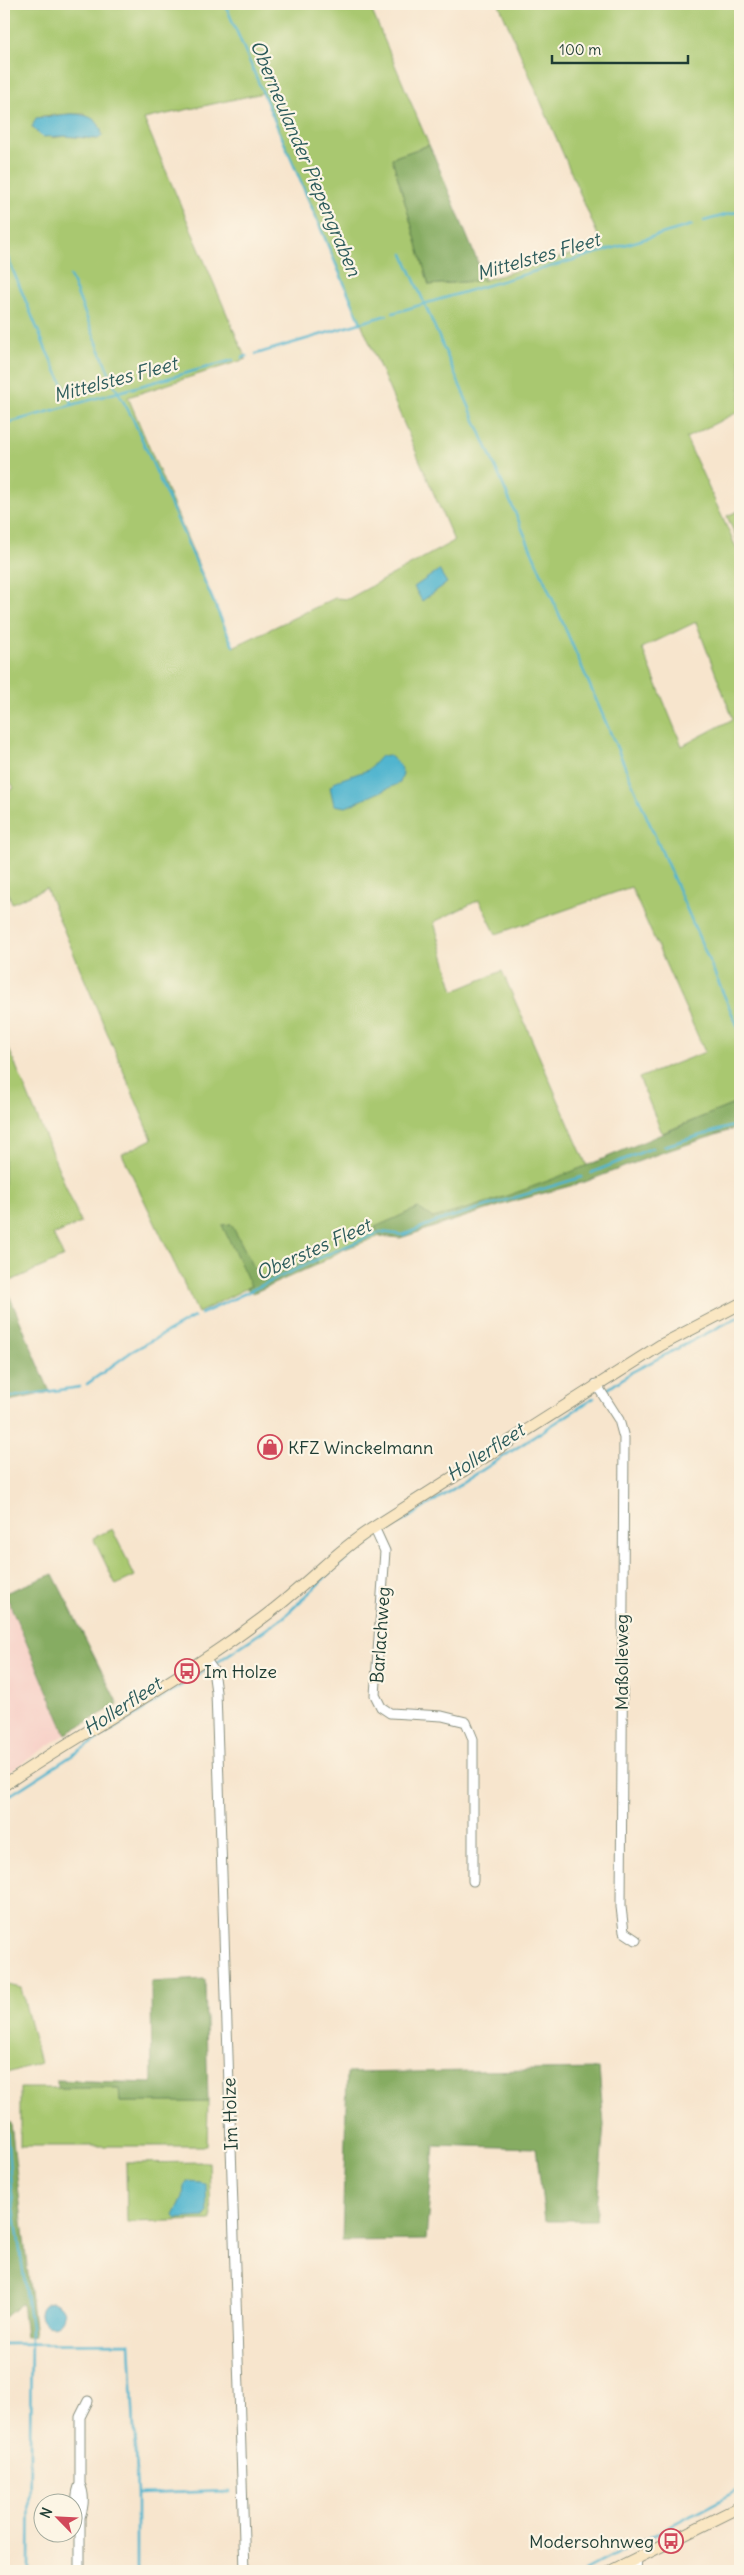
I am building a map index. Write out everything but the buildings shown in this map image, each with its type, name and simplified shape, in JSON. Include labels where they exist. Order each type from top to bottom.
[{"type":"street","points":[[4,1786],[67,1744],[209,1665],[272,1612],[338,1551],[374,1527],[596,1384],[661,1345],[740,1304]]},
{"type":"street","name":"Maßolleweg","points":[[596,1384],[619,1420],[624,1438],[621,1907],[624,1932],[636,1940]]},
{"type":"street","name":"Barlachweg","points":[[374,1527],[385,1552],[375,1695],[381,1707],[390,1713],[442,1716],[466,1722],[473,1739],[473,1881]]},
{"type":"street","name":"Im Holze","points":[[209,1665],[216,1702],[246,2571]]},
{"type":"street","points":[[80,2571],[80,2516],[77,2508],[77,2491],[80,2484],[80,2417],[88,2401]]},
{"type":"street","points":[[611,2571],[740,2506]]},
{"type":"street","points":[[636,2571],[637,2558]]},
{"type":"shaded area","points":[[4,1590],[66,1734],[4,1775]]},
{"type":"green space","points":[[4,4],[369,4],[429,145],[392,158],[429,285],[485,280],[602,245],[499,4],[740,4],[740,411],[686,438],[740,556],[740,1105],[734,1104],[662,1133],[639,1078],[705,1052],[631,887],[496,934],[479,900],[434,922],[454,991],[502,971],[587,1166],[516,1193],[461,1211],[433,1218],[401,1221],[375,1227],[380,1236],[342,1250],[318,1264],[314,1257],[286,1270],[259,1277],[231,1224],[223,1225],[251,1286],[198,1313],[122,1154],[152,1139],[46,888],[12,903],[4,883],[4,794],[14,788],[4,771]],"holes":[[[263,93],[454,541],[348,599],[335,598],[233,647],[128,397],[246,359],[144,119]],[[85,114],[98,139],[65,136],[53,138],[34,122],[42,116]],[[696,622],[733,719],[682,746],[642,648]]]},
{"type":"green space","points":[[429,145],[485,280],[429,285],[392,158]]},
{"type":"green space","points":[[740,510],[740,547],[727,516]]},
{"type":"green space","points":[[4,1037],[81,1223],[53,1235],[64,1257],[4,1284]]},
{"type":"green space","points":[[734,1104],[740,1105],[740,1127],[658,1154],[585,1182],[511,1202],[400,1238],[380,1236],[375,1227],[418,1208],[433,1218],[510,1195]]},
{"type":"green space","points":[[231,1224],[259,1277],[286,1270],[315,1257],[318,1264],[253,1293],[246,1288],[251,1286],[222,1225]]},
{"type":"green space","points":[[4,1283],[50,1392],[4,1402]]},
{"type":"green space","points":[[112,1529],[135,1576],[116,1585],[93,1538]]},
{"type":"green space","points":[[53,1574],[118,1704],[66,1734],[5,1593]]},
{"type":"green space","points":[[205,1979],[208,2102],[120,2102],[119,2088],[57,2088],[57,2080],[152,2083],[151,1982]]},
{"type":"green space","points":[[4,1984],[21,1988],[40,2063],[4,2074]]},
{"type":"green space","points":[[599,2069],[604,2125],[596,2220],[545,2220],[536,2148],[434,2145],[426,2240],[342,2241],[347,2073]]},
{"type":"green space","points":[[20,2088],[120,2088],[120,2102],[208,2102],[207,2146],[20,2146]]},
{"type":"green space","points":[[4,2119],[11,2123],[35,2336],[26,2337],[22,2303],[4,2318]]},
{"type":"green space","points":[[209,2162],[211,2220],[127,2222],[126,2163]]},
{"type":"water","points":[[70,114],[92,118],[99,125],[102,136],[98,139],[65,136],[42,137],[32,127],[36,118]]},
{"type":"water","points":[[439,570],[447,583],[422,601],[414,587]]},
{"type":"water","points":[[389,755],[399,764],[403,774],[400,783],[346,807],[334,805],[330,787],[336,781],[368,770],[381,756]]},
{"type":"water","points":[[187,2181],[200,2182],[206,2185],[207,2213],[204,2217],[177,2219],[174,2216],[183,2197],[184,2186]]},
{"type":"water","points":[[52,2302],[61,2305],[64,2314],[61,2323],[52,2326],[43,2323],[40,2314],[43,2305]]},
{"type":"waterway","name":"Oberneulander Piepengraben","points":[[225,4],[361,323]]},
{"type":"waterway","name":"Mittelstes Fleet","points":[[704,221],[740,211]]},
{"type":"waterway","name":"Mittelstes Fleet","points":[[393,313],[692,225]]},
{"type":"waterway","points":[[4,249],[47,352],[73,405]]},
{"type":"waterway","points":[[403,254],[740,1032]]},
{"type":"waterway","points":[[70,276],[113,383],[133,419],[233,646]]},
{"type":"waterway","name":"Mittelstes Fleet","points":[[256,354],[387,315]]},
{"type":"waterway","name":"Mittelstes Fleet","points":[[242,358],[247,356]]},
{"type":"waterway","name":"Mittelstes Fleet","points":[[4,424],[233,360]]},
{"type":"waterway","name":"Oberstes Fleet","points":[[664,1146],[740,1124]]},
{"type":"waterway","name":"Oberstes Fleet","points":[[591,1173],[652,1148]]},
{"type":"waterway","name":"Oberstes Fleet","points":[[201,1314],[337,1250],[381,1232],[403,1235],[435,1222],[582,1177]]},
{"type":"waterway","name":"Hollerfleet","points":[[608,1389],[632,1372],[740,1316]]},
{"type":"waterway","name":"Oberstes Fleet","points":[[87,1384],[131,1352],[194,1317]]},
{"type":"waterway","name":"Oberstes Fleet","points":[[4,1398],[80,1387]]},
{"type":"waterway","name":"Hollerfleet","points":[[391,1529],[594,1398]]},
{"type":"waterway","name":"Hollerfleet","points":[[213,1665],[284,1617],[337,1566],[371,1541]]},
{"type":"waterway","name":"Hollerfleet","points":[[4,1799],[209,1668]]},
{"type":"waterway","points":[[4,2090],[11,2187],[31,2327],[29,2571]]},
{"type":"waterway","points":[[4,2344],[130,2343],[137,2494],[137,2571]]},
{"type":"waterway","points":[[584,2571],[740,2489]]},
{"type":"waterway","points":[[137,2494],[230,2491]]},
{"type":"place","name":"KFZ Winckelmann","points":[[270,1447]]},
{"type":"place","name":"Im Holze","points":[[187,1671]]},
{"type":"place","name":"Modersohnweg","points":[[671,2541]]}]
